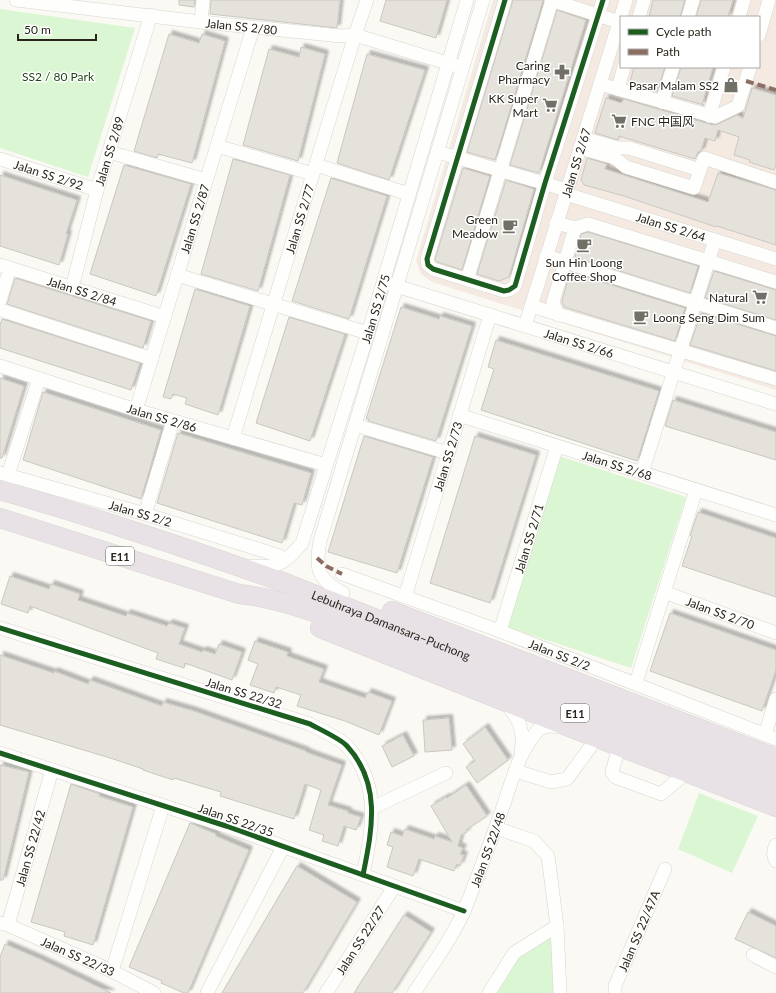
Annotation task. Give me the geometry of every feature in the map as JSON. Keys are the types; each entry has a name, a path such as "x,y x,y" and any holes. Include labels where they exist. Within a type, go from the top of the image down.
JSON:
{"highway":[{"name":"Lebuhraya Damansara–Puchong","path":"3,479 65,509 288,584 376,627 776,791"},
{"name":"Lebuhraya Damansara–Puchong","path":"0,518 239,594 266,598 376,627 776,777"},
{"path":"288,584 343,593 636,703 776,758"},
{"path":"239,594 278,612 776,808"}],"street":[{"name":"Jalan SS 2/80","path":"16,0 74,3 201,22 253,28 341,36 355,35 463,68"},
{"path":"201,22 203,0"},
{"name":"Jalan SS 2/77","path":"233,438 366,0"},
{"name":"Jalan SS 2/75","path":"234,565 266,568 278,565 290,558 302,543 368,333 467,0"},
{"name":"Jalan SS 2/75","path":"343,593 329,586 318,568 317,558 320,541 483,0"},
{"path":"504,0 427,259 428,265 433,269 504,291 515,286 603,0"},
{"path":"467,280 552,0 619,22"},
{"name":"Jalan SS 2/67","path":"621,16 626,0"},
{"path":"639,16 644,0"},
{"path":"688,16 693,0"},
{"path":"739,16 744,0"},
{"path":"760,32 769,0"},
{"name":"Jalan SS 2/89","path":"72,288 97,190 151,15"},
{"name":"Jalan SS 2/67","path":"525,326 620,19"},
{"name":"Jalan SS 2/87","path":"136,410 253,28"},
{"path":"618,89 624,68"},
{"path":"662,102 673,68"},
{"path":"712,116 724,68"},
{"path":"600,84 712,116 738,106 750,68"},
{"path":"582,143 616,153 629,148 700,170"},
{"path":"217,146 315,169 409,194"},
{"path":"109,152 206,180"},
{"name":"Jalan SS 2/64","path":"438,152 546,183 566,192 776,259"},
{"path":"616,153 626,167 694,188 704,158 776,182"},
{"name":"Jalan SS 2/92","path":"0,160 97,190"},
{"path":"556,223 575,228 588,224 776,282"},
{"path":"558,315 553,302 575,228"},
{"path":"642,473 715,240"},
{"path":"546,256 776,328"},
{"path":"0,300 5,266"},
{"name":"Jalan SS 2/84","path":"5,266 165,317"},
{"path":"178,275 368,333"},
{"name":"Jalan SS 2/66","path":"383,281 776,404"},
{"path":"531,306 776,379"},
{"path":"0,310 152,359"},
{"name":"Jalan SS 2/73","path":"405,597 490,314"},
{"name":"Jalan SS 2/86","path":"0,366 136,410 326,465"},
{"path":"3,479 39,378"},
{"name":"Jalan SS 2/68","path":"459,415 776,515"},
{"path":"145,514 174,421"},
{"path":"355,425 448,453"},
{"name":"Jalan SS 2/71","path":"500,631 557,446"},
{"name":"Jalan SS 2/2","path":"3,479 145,514 280,556"},
{"path":"636,683 696,490"},
{"name":"Jalan SS 2/2","path":"342,574 500,631 636,683 770,737"},
{"name":"Jalan SS 2/70","path":"664,592 776,633"},
{"name":"Jalan SS 22/32","path":"0,628 310,724 347,745 363,768 370,787 372,808 368,851 363,875"},
{"path":"770,737 776,699"},
{"path":"501,700 516,716 522,728 523,737 517,765 551,782 567,779 597,738"},
{"name":"Jalan SS 22/48","path":"414,993 451,935 464,911 496,828 517,765 539,729 544,726 569,727"},
{"path":"619,747 612,772 615,777 661,794 686,773"},
{"name":"Jalan SS 22/35","path":"0,753 226,826 464,911"},
{"name":"Jalan SS 22/42","path":"4,924 52,770"},
{"path":"372,808 446,772"},
{"path":"112,971 163,806"},
{"path":"496,828 534,841 548,856 558,926 560,993"},
{"path":"776,845 774,848 773,858 776,861"},
{"path":"207,993 283,847"},
{"name":"Jalan SS 22/47A","path":"615,993 615,986 665,869"},
{"name":"Jalan SS 22/27","path":"326,993 394,887"},
{"name":"Jalan SS 22/33","path":"4,924 112,971 154,993"},
{"path":"489,993 514,953 558,926"},
{"path":"752,955 776,967"}],"shaded area":[{"path":"493,0 776,0 776,390 432,282 421,274 416,261"}],"green space":[{"name":"SS2 / 80 Park","path":"0,9 135,28 88,177 0,148"},
{"path":"559,456 686,497 631,668 504,626"},
{"path":"699,793 758,816 732,873 678,849"},
{"path":"557,928 559,993 490,993 514,954"}],"building":[{"path":"179,0 195,0 194,7 179,5"},
{"path":"211,0 340,0 337,28 210,14"},
{"path":"386,0 447,0 436,38 380,21"},
{"path":"513,0 543,1 495,160 467,152"},
{"path":"653,0 685,0 680,16 649,16"},
{"path":"701,0 733,0 728,16 696,16"},
{"path":"557,10 586,20 539,173 510,165"},
{"path":"169,34 199,43 202,34 225,41 192,163 158,154 157,158 134,151"},
{"path":"301,47 325,54 298,161 243,145 269,49 299,57"},
{"path":"367,54 425,70 389,180 337,163"},
{"path":"634,68 665,68 657,92 636,86 637,84 630,82"},
{"path":"681,68 713,68 702,104 672,96"},
{"path":"752,88 776,95 776,165 774,170 749,162 750,160 734,155 739,137 718,130 715,141 705,138 701,151 698,152 695,159 619,136 618,140 595,133 606,98 621,103 624,99 713,125 737,115 743,118"},
{"path":"587,158 607,164 605,169 708,202 718,173 776,190 776,245 717,226 716,227 624,196 584,185 581,180"},
{"path":"233,159 290,175 258,291 201,274"},
{"path":"124,165 191,184 156,296 90,274"},
{"path":"463,168 490,176 462,270 437,262 435,259"},
{"path":"0,175 77,200 66,234 68,234 59,265 0,246"},
{"path":"331,178 387,196 349,319 292,301"},
{"path":"506,180 534,189 509,277 499,281 477,274"},
{"path":"588,232 698,266 690,293 575,257 581,234"},
{"path":"714,271 776,290 776,320 705,298"},
{"path":"570,272 685,308 675,341 564,307 562,301"},
{"path":"15,278 151,321 143,348 7,304"},
{"path":"195,289 250,306 218,415 185,404 187,398 173,394 171,399 163,397"},
{"path":"401,307 439,319 440,316 472,326 436,441 368,421 369,419 366,419"},
{"path":"701,313 776,336 776,371 690,345"},
{"path":"289,317 345,334 310,441 256,423"},
{"path":"2,319 140,363 131,390 0,348 0,325"},
{"path":"496,340 659,391 637,461 481,410 494,369 488,367"},
{"path":"0,378 24,386 2,458 0,458"},
{"path":"43,392 161,430 141,499 23,460"},
{"path":"673,400 776,432 776,460 665,426"},
{"path":"178,433 311,473 302,505 294,503 282,543 157,503"},
{"path":"364,436 433,457 397,573 328,552"},
{"path":"475,436 536,455 490,603 430,583"},
{"path":"698,512 776,538 776,597 682,566"},
{"path":"10,576 49,589 51,584 80,594 78,600 126,616 127,613 167,626 169,623 185,628 179,644 202,652 203,650 215,654 219,644 242,652 232,680 185,663 184,668 156,659 158,653 30,606 28,613 1,604"},
{"path":"670,613 776,650 776,670 762,711 650,671"},
{"path":"255,641 288,652 287,656 324,669 319,682 365,698 368,692 392,701 379,735 345,721 297,706 301,695 276,687 274,693 250,685 258,664 248,660"},
{"path":"0,655 54,673 54,671 88,684 90,680 162,706 163,702 194,711 342,765 328,805 361,817 356,830 344,826 338,846 322,841 324,835 309,830 321,790 305,784 294,819 220,796 221,792 174,778 173,780 107,757 0,725"},
{"path":"449,718 452,750 425,752 423,720"},
{"path":"485,727 508,760 477,783 466,767 475,761 463,744"},
{"path":"403,735 414,756 392,767 382,746"},
{"path":"0,765 29,772 3,880 0,880"},
{"path":"71,784 100,794 99,796 133,807 93,945 64,936 65,932 31,922"},
{"path":"466,785 487,816 461,835 458,846 463,848 460,854 464,855 460,866 457,864 454,871 419,859 413,876 387,867 393,847 387,845 391,832 402,836 405,829 434,839 435,836 452,842 431,806 446,797 447,798"},
{"path":"190,823 249,850 188,993 184,993 161,983 162,981 129,967"},
{"path":"297,866 357,902 303,993 222,993"},
{"path":"748,912 776,926 776,958 735,939"},
{"path":"404,915 431,932 392,993 354,993"},
{"path":"5,944 111,993 0,993 0,957"}],"marked path":[{"path":"746,81 776,90"},
{"path":"317,558 326,566 342,574"}],"cycle path":[{"path":"505,0 427,259 428,265 433,269 504,291 515,286 545,183 603,0"},
{"path":"0,628 310,724 340,740 347,746 358,761 366,776 370,792 372,808 371,824 363,875"},
{"path":"0,753 226,826 464,911"}],"place":[{"name":"Caring Pharmacy","path":"562,72"},
{"name":"Pasar Malam SS2","path":"731,85"},
{"name":"KK Super Mart","path":"550,105"},
{"name":"FNC 中国风","path":"619,121"},
{"name":"Green Meadow","path":"510,226"},
{"name":"Sun Hin Loong Coffee Shop","path":"584,245"},
{"name":"Natural","path":"760,297"},
{"name":"Loong Seng Dim Sum","path":"641,317"}]}
